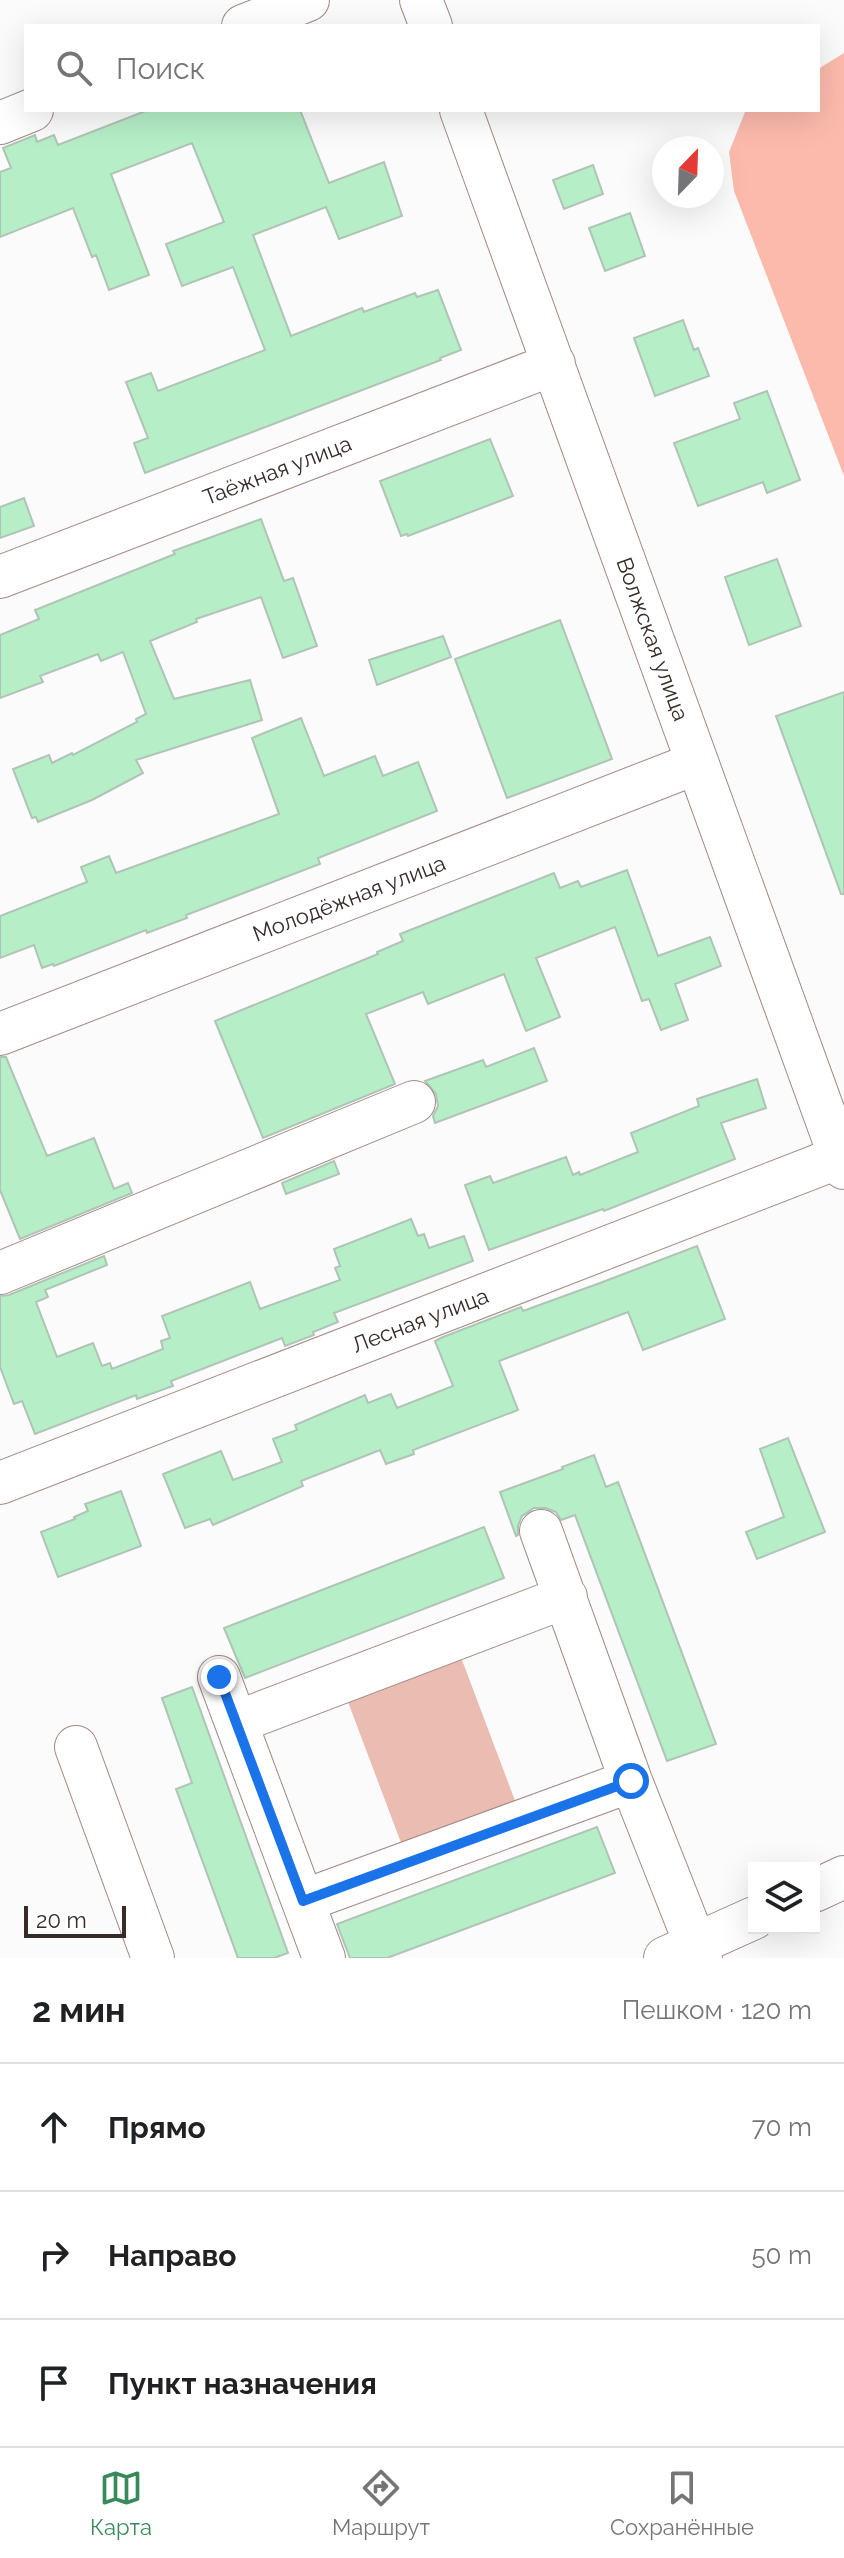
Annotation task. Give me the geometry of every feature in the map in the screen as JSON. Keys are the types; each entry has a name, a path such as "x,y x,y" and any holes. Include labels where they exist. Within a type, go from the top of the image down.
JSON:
{"street":[{"path":"248,24 308,0"},
{"path":"421,0 430,24"},
{"path":"0,123 27,112"},
{"name":"Волжская улица","path":"462,112 842,1163"},
{"name":"Таёжная улица","path":"0,577 554,364"},
{"name":"Молодёжная улица","path":"0,1034 697,763"},
{"path":"0,1273 414,1102"},
{"name":"Лесная улица","path":"0,1483 842,1163"},
{"path":"541,1531 631,1781 688,1955 748,1921"},
{"path":"237,1722 566,1597"},
{"path":"219,1677 324,1958"},
{"path":"76,1747 153,1958"},
{"path":"303,1901 631,1781"},
{"path":"820,1888 844,1877"}],"shaded area":[{"path":"844,53 844,476 734,191 729,152 745,112 820,112 820,68"},
{"path":"459,1652 517,1806 403,1848 345,1694"}],"building":[{"path":"143,112 301,112 329,183 384,162 402,216 339,239 326,207 253,235 291,336 362,308 364,312 415,293 417,297 438,290 461,350 145,473 134,443 148,438 126,382 151,373 158,391 265,350 233,267 182,286 166,244 224,222 192,143 111,174 149,275 109,290 73,208 0,237 0,172 11,168 3,148 35,135 37,142 54,135 58,145"},
{"path":"593,165 603,194 564,209 553,180"},
{"path":"630,213 645,256 605,271 589,228"},
{"path":"683,320 694,350 698,348 709,376 655,396 634,338"},
{"path":"767,391 800,480 767,493 763,482 698,506 674,443 740,419 734,403"},
{"path":"490,439 513,496 401,536 380,481"},
{"path":"24,498 34,526 0,538 0,507"},
{"path":"261,519 284,581 293,578 317,646 283,658 261,597 196,619 197,622 150,641 174,699 250,680 262,720 136,760 143,773 92,800 38,822 36,817 32,818 13,769 49,755 52,763 73,755 137,722 136,719 146,714 123,652 101,661 98,654 40,676 43,682 0,698 0,635 39,619 35,610 175,554 173,551"},
{"path":"777,559 801,626 749,645 725,577"},
{"path":"560,620 612,759 507,798 455,659"},
{"path":"443,636 451,657 377,685 369,660"},
{"path":"844,692 844,894 841,894 776,716"},
{"path":"301,718 324,776 375,756 383,776 418,762 437,811 318,858 320,864 186,915 187,918 147,933 146,930 54,966 42,968 34,945 0,958 0,916 87,882 81,867 109,856 116,873 279,814 252,738"},
{"path":"627,870 658,956 710,937 721,966 675,984 688,1020 661,1030 649,999 642,1001 615,927 536,958 560,1017 526,1031 504,974 428,1004 423,992 366,1014 395,1084 263,1138 215,1021 378,954 403,941 400,934 554,873 560,888 578,881 581,887"},
{"path":"534,1048 547,1081 435,1123 433,1116 438,1106 436,1094 425,1081 483,1060 486,1067"},
{"path":"0,1057 6,1057 47,1156 94,1138 114,1189 128,1183 132,1193 20,1239 0,1190"},
{"path":"757,1079 766,1108 721,1123 735,1159 604,1211 489,1250 465,1185 490,1176 493,1183 566,1157 573,1175 579,1172 580,1175 638,1152 631,1133 699,1106 697,1099"},
{"path":"334,1161 339,1174 286,1194 282,1183"},
{"path":"411,1219 418,1236 424,1234 429,1248 464,1236 473,1261 334,1313 338,1322 313,1332 314,1335 285,1346 282,1338 171,1381 173,1386 137,1399 136,1395 35,1434 22,1401 14,1404 0,1367 0,1296 104,1256 107,1265 45,1290 48,1297 36,1302 57,1357 93,1343 102,1366 110,1363 112,1369 163,1349 161,1341 170,1338 162,1316 250,1282 260,1309 340,1280 335,1268 340,1266 334,1249"},
{"path":"697,1246 725,1319 643,1350 628,1312 499,1361 518,1410 413,1450 414,1454 386,1464 380,1450 301,1481 303,1486 213,1525 210,1519 185,1528 163,1474 221,1451 233,1480 282,1462 273,1439 297,1430 295,1425 365,1395 368,1403 391,1394 397,1408 453,1386 435,1341 521,1307 523,1311"},
{"path":"788,1438 825,1532 757,1559 746,1532 784,1517 760,1449"},
{"path":"594,1455 606,1487 618,1482 716,1744 667,1761 575,1515 561,1520 556,1512 534,1508 522,1516 516,1536 500,1492"},
{"path":"121,1491 141,1546 58,1577 41,1532 88,1511 85,1504"},
{"path":"484,1527 504,1578 245,1678 224,1628"},
{"path":"192,1687 288,1953 274,1958 238,1958 176,1789 192,1783 162,1698"},
{"path":"597,1827 615,1873 387,1958 350,1958 337,1924"}],"route":[{"path":"219,1677 303,1901 631,1781"}]}
